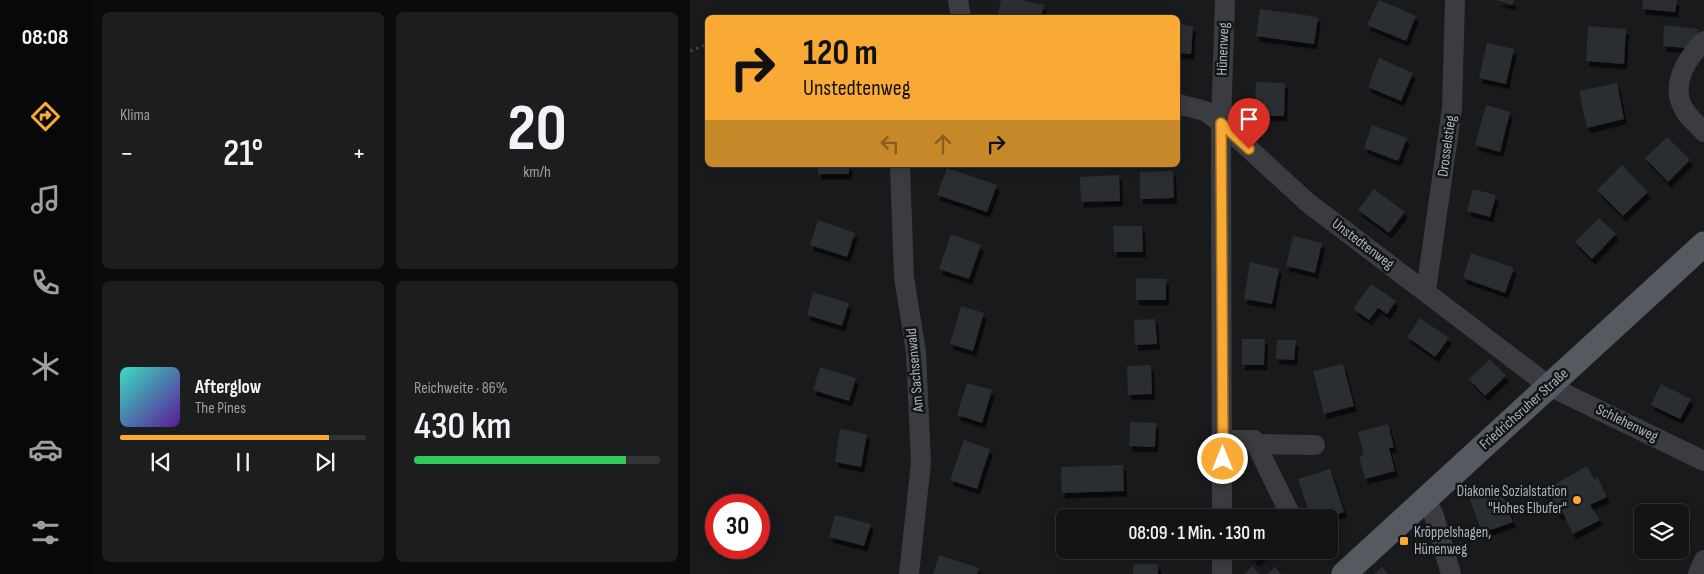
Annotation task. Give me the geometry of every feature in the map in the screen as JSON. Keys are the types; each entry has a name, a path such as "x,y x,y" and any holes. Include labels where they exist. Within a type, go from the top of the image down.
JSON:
{"main road":[{"name":"Friedrichsruher Straße","path":"1344,574 1704,244"}],"street":[{"path":"958,0 960,15"},
{"name":"Hünenweg","path":"1222,509 1221,123 1225,0"},
{"name":"Drosselstieg","path":"1426,291 1452,108 1456,0"},
{"path":"1704,41 1691,54 1681,72 1679,92 1685,110 1704,132"},
{"name":"Unstedtenweg","path":"1180,105 1204,111 1221,123 1307,202 1549,386"},
{"name":"Am Sachsenwald","path":"900,167 904,277 916,352 921,462 909,574"},
{"name":"Schlehenweg","path":"1549,386 1704,461"},
{"path":"1223,440 1254,440 1288,509"},
{"path":"1256,444 1315,445"},
{"path":"1426,499 1434,516 1451,574"},
{"path":"1222,559 1222,574"},
{"path":"1698,574 1704,560"}],"path":[{"path":"690,51 705,45"}],"building":[{"path":"1001,0 1022,0 1044,5 1042,15 998,15"},
{"path":"1379,0 1416,16 1406,41 1367,25"},
{"path":"1496,0 1514,0 1512,5"},
{"path":"1643,0 1677,0 1675,12 1642,9"},
{"path":"1260,9 1318,17 1314,44 1256,36"},
{"path":"1180,24 1193,26 1191,54 1180,53"},
{"path":"1664,25 1698,29 1696,49 1663,46"},
{"path":"1588,26 1626,29 1624,64 1586,61"},
{"path":"1487,43 1514,49 1506,84 1479,78"},
{"path":"1379,58 1413,73 1401,101 1368,87"},
{"path":"1256,82 1285,83 1284,116 1255,115"},
{"path":"1617,83 1624,119 1587,128 1579,91"},
{"path":"1486,105 1510,112 1500,152 1475,145"},
{"path":"1372,125 1407,138 1398,161 1364,148"},
{"path":"1667,137 1690,160 1668,182 1645,158"},
{"path":"1622,165 1648,192 1623,216 1597,190"},
{"path":"818,167 849,167 849,174 818,174"},
{"path":"947,168 997,185 987,212 937,195"},
{"path":"1173,171 1174,198 1140,199 1140,172"},
{"path":"1119,175 1120,201 1081,202 1080,177"},
{"path":"1374,189 1405,212 1389,233 1358,210"},
{"path":"1473,189 1496,195 1490,217 1467,211"},
{"path":"1599,218 1616,234 1592,259 1575,242"},
{"path":"818,220 855,233 847,257 810,245"},
{"path":"1113,226 1142,226 1143,252 1114,252"},
{"path":"951,234 981,245 969,279 939,269"},
{"path":"1293,236 1322,243 1315,273 1286,266"},
{"path":"1471,253 1514,268 1505,293 1463,278"},
{"path":"1250,262 1279,269 1272,304 1244,299"},
{"path":"1136,278 1166,279 1166,300 1136,300"},
{"path":"1371,284 1396,301 1387,314 1378,308 1369,320 1353,309"},
{"path":"813,292 849,303 842,326 807,315"},
{"path":"961,306 984,313 973,351 950,344"},
{"path":"1420,318 1449,338 1435,357 1407,337"},
{"path":"1155,319 1157,344 1135,345 1134,320"},
{"path":"1242,339 1265,339 1264,365 1242,365"},
{"path":"1277,340 1296,340 1294,360 1276,359"},
{"path":"1490,359 1506,376 1485,396 1469,379"},
{"path":"1343,364 1354,406 1324,414 1313,371"},
{"path":"1151,365 1152,394 1128,395 1127,366"},
{"path":"820,367 856,378 849,401 813,390"},
{"path":"967,383 992,390 982,423 957,415"},
{"path":"1661,384 1691,399 1680,419 1651,405"},
{"path":"1130,422 1156,423 1155,447 1129,446"},
{"path":"1388,424 1394,447 1389,448 1395,471 1365,479 1359,456 1364,455 1358,432"},
{"path":"840,429 867,434 861,467 835,462"},
{"path":"964,440 990,449 977,489 950,480"},
{"path":"1123,465 1124,491 1062,493 1061,467"},
{"name":"Diakonie Sozialstation \"Hohes Elbufer\"","path":"1587,466 1594,479 1597,477 1607,497 1590,505 1600,520 1573,534 1563,513 1558,514 1550,501 1554,498 1548,488"},
{"path":"1330,469 1344,512 1338,514 1338,509 1308,509 1298,479"},
{"path":"1500,486 1513,522 1482,533 1469,497"},
{"path":"835,515 871,524 864,546 829,537"},
{"path":"939,555 979,568 977,574 933,574"},
{"path":"1133,564 1158,564 1158,574 1133,574"},
{"path":"1252,566 1260,574 1244,574"},
{"path":"1275,567 1281,574 1267,574"},
{"path":"1382,567 1388,574 1374,574"}],"place":[{"name":"Diakonie Sozialstation \"Hohes Elbufer\"","path":"1577,500"},
{"name":"Kröppelshagen, Hünenweg","path":"1404,541"}],"route":[{"path":"1223,459 1221,123 1249,149"}]}
